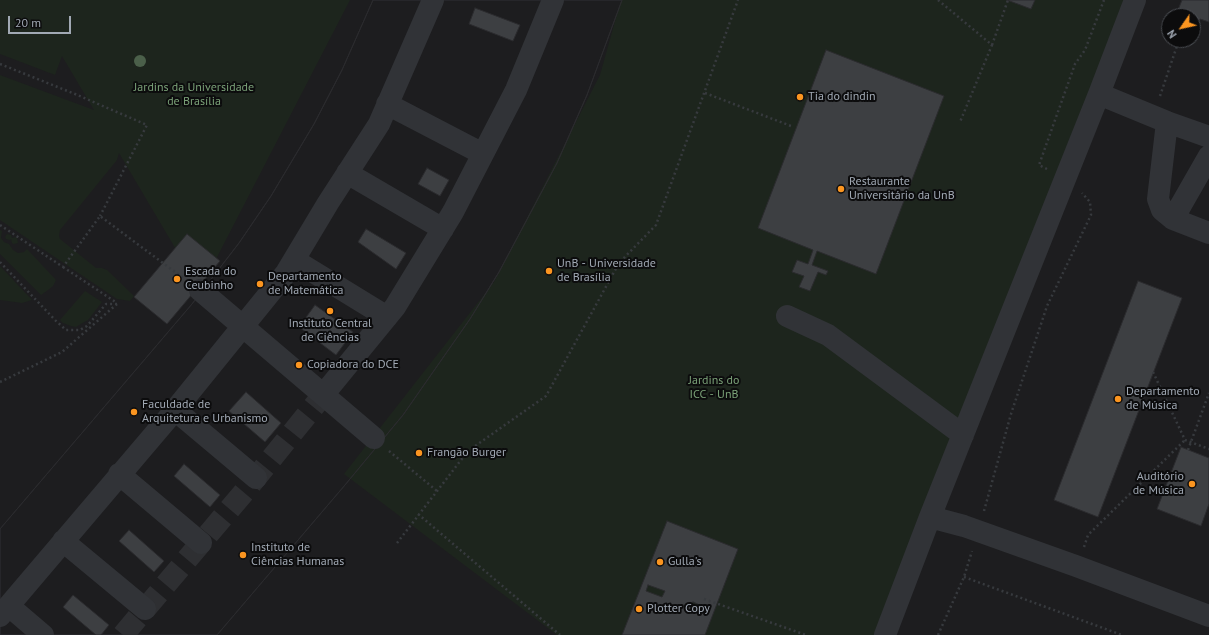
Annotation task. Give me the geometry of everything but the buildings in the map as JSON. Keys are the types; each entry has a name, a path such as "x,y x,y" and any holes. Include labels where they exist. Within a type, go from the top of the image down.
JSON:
{"street":[{"path":"43,635 4,611 175,410 286,273 347,173 379,124 434,0"},
{"path":"885,635 930,517 1069,167 1100,94 1135,0"},
{"path":"323,395 395,307 443,229 516,90 547,2"},
{"path":"1100,94 1167,122 1209,137"},
{"path":"387,104 483,154"},
{"path":"1167,122 1158,200 1162,210 1173,218 1209,233"},
{"path":"1173,218 1209,156"},
{"path":"347,173 443,229"},
{"path":"294,260 387,317"},
{"path":"200,290 374,438"},
{"path":"787,316 828,335 963,435"},
{"path":"175,410 256,478"},
{"path":"119,474 201,543"},
{"path":"930,517 964,526 1209,616"},
{"path":"63,541 145,609"}],"path":[{"path":"397,543 468,451 546,396 619,263 656,225 738,0"},
{"path":"938,0 992,45"},
{"path":"960,122 992,45 1008,0"},
{"path":"1166,100 1159,97 1176,48"},
{"path":"0,64 147,125 100,216 63,267"},
{"path":"705,93 791,126"},
{"path":"100,216 200,290"},
{"path":"0,225 118,304"},
{"path":"0,262 66,330 80,330 87,326 106,304 118,304"},
{"path":"0,382 62,352 118,304"},
{"path":"1153,372 1185,440 1209,449"},
{"path":"1188,450 1209,393"},
{"path":"374,438 437,490"},
{"path":"1076,566 1088,535 1185,440"},
{"path":"418,514 560,635"},
{"path":"964,577 1122,635"},
{"path":"704,599 806,635"}],"shaded area":[{"path":"0,0 1209,0 1209,635 0,635"}],"green space":[{"name":"Jardins da Universidade de Brasília","path":"0,0 350,0 200,290 119,153 117,160 60,230 59,236 60,239 96,268 107,270 134,296 130,301 117,299 0,220 0,75 94,110 62,56 55,75 0,54"},
{"name":"Jardins do ICC - UnB","path":"621,0 1133,0 876,635 557,635 344,474 494,282 600,75"},
{"path":"0,230 2,231 1,238 4,242 9,244 13,250 18,253 24,252 27,249 56,280 53,286 41,295 0,254"},
{"path":"7,234 11,235 12,238 17,238 18,243 14,244 12,243 11,239 6,239 5,237"},
{"path":"0,266 32,300 22,303 0,300"},
{"path":"85,291 102,302 88,320 76,327 63,323 60,320"}],"tunnel":[{"path":"123,635 250,485 323,395"}],"place":[{"name":"Tia do dindin","path":"800,97"},
{"name":"Restaurante Universitário da UnB","path":"841,189"},
{"name":"UnB - Universidade de Brasília","path":"549,271"},
{"name":"Escada do Ceubinho","path":"177,279"},
{"name":"Departamento de Matemática","path":"260,284"},
{"name":"Instituto Central de Ciências","path":"330,311"},
{"name":"Copiadora do DCE","path":"299,365"},
{"name":"Departamento de Música","path":"1118,399"},
{"name":"Faculdade de Arquitetura e Urbanismo","path":"134,412"},
{"name":"Frangão Burger","path":"419,453"},
{"name":"Auditório de Música","path":"1192,484"},
{"name":"Instituto de Ciências Humanas","path":"243,555"},
{"name":"Gulla's","path":"660,562"},
{"name":"Plotter Copy","path":"639,609"}]}
